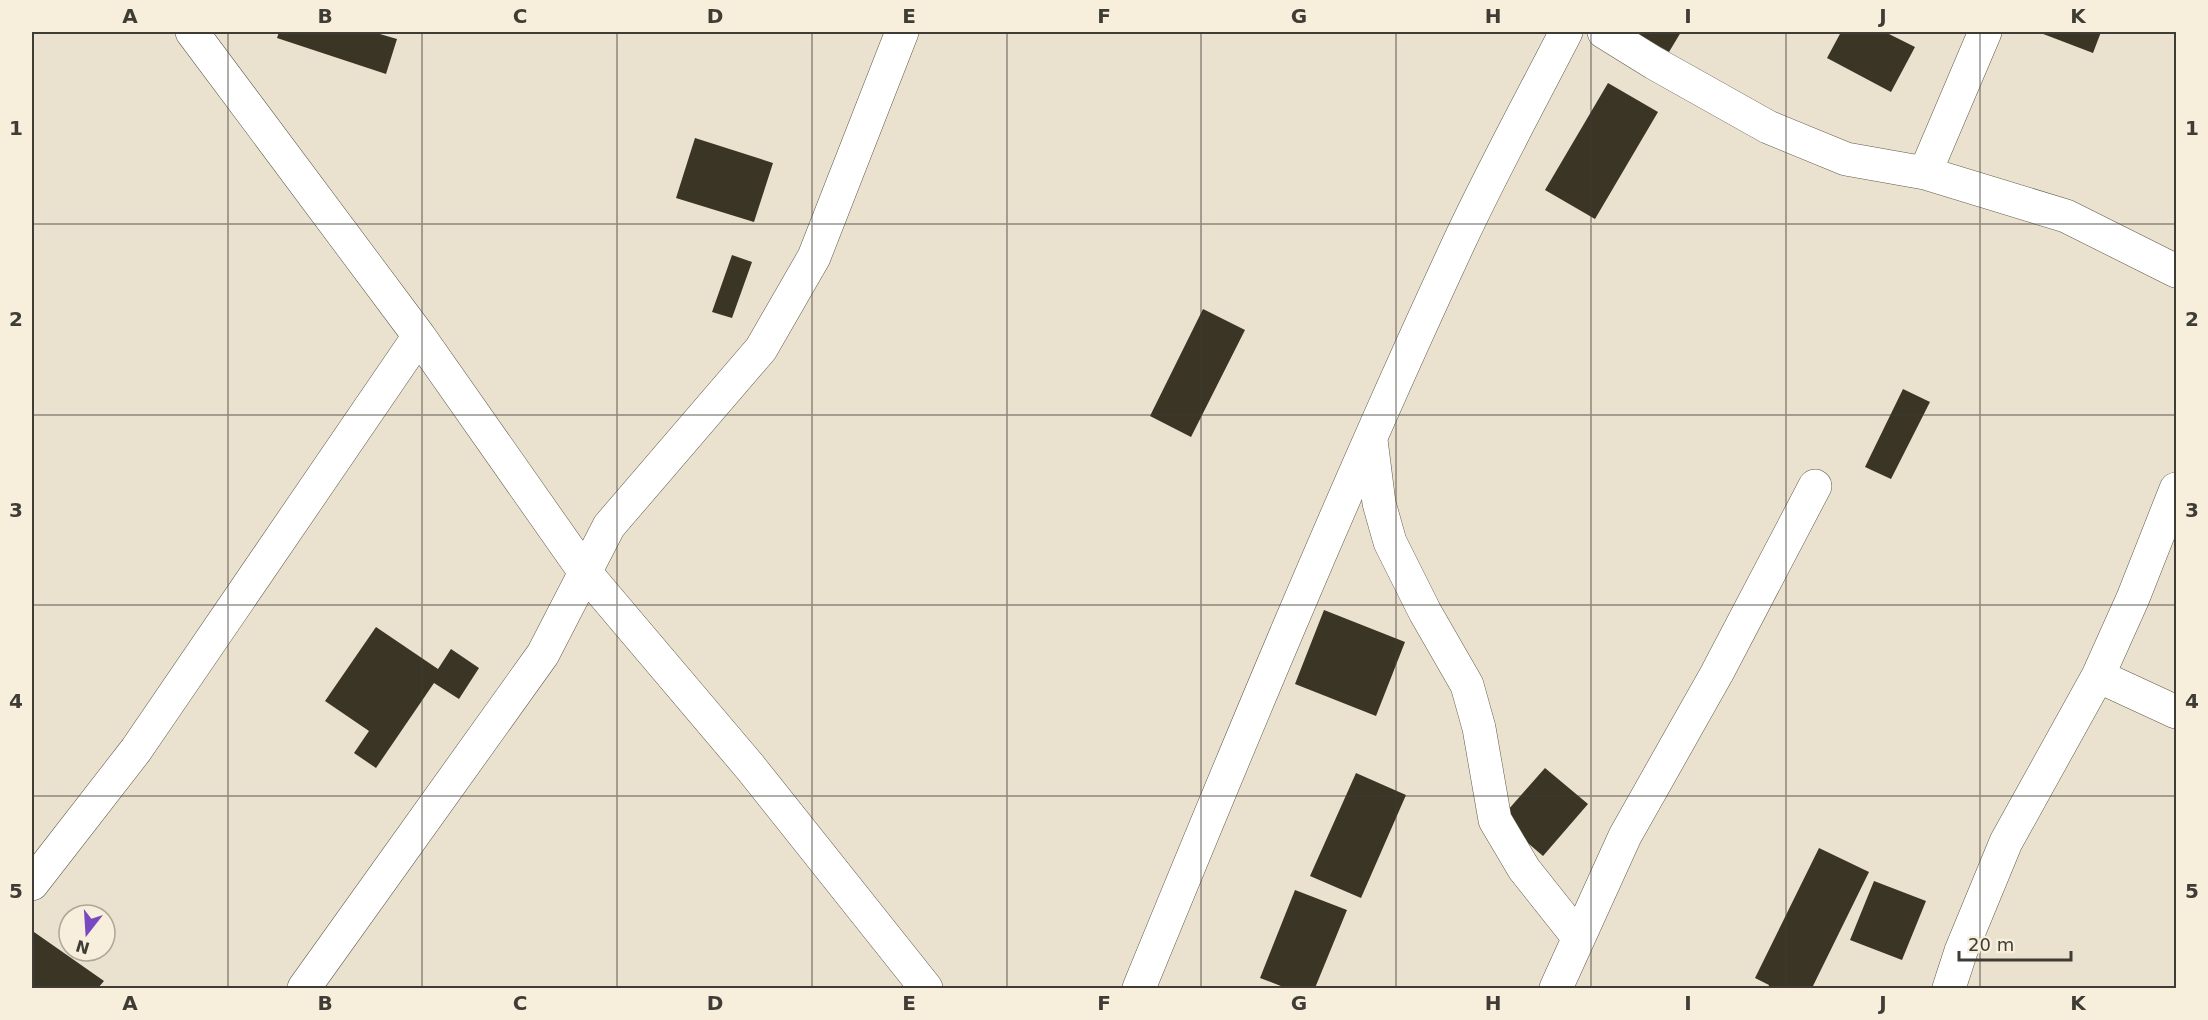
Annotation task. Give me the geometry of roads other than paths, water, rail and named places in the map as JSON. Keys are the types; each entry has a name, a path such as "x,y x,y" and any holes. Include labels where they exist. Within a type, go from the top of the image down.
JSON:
{"street":[{"path":"192,32 419,336 584,571 750,767 926,988"},
{"path":"304,988 543,654 609,526 760,349 814,257 902,32"},
{"path":"1139,988 1278,650 1371,440 1462,237 1566,32"},
{"path":"1604,32 1768,127 1846,159 1925,173 2066,216 2176,271"},
{"path":"1925,173 1986,32"},
{"path":"32,884 136,750 419,336"},
{"path":"1371,440 1379,503 1390,542 1425,612 1467,685 1479,728 1495,820 1524,869 1578,937"},
{"path":"1556,988 1625,836 1717,673 1815,486"},
{"path":"1949,988 1961,951 2006,842 2098,676 2133,598 2176,489"},
{"path":"2098,676 2176,712"}]}
